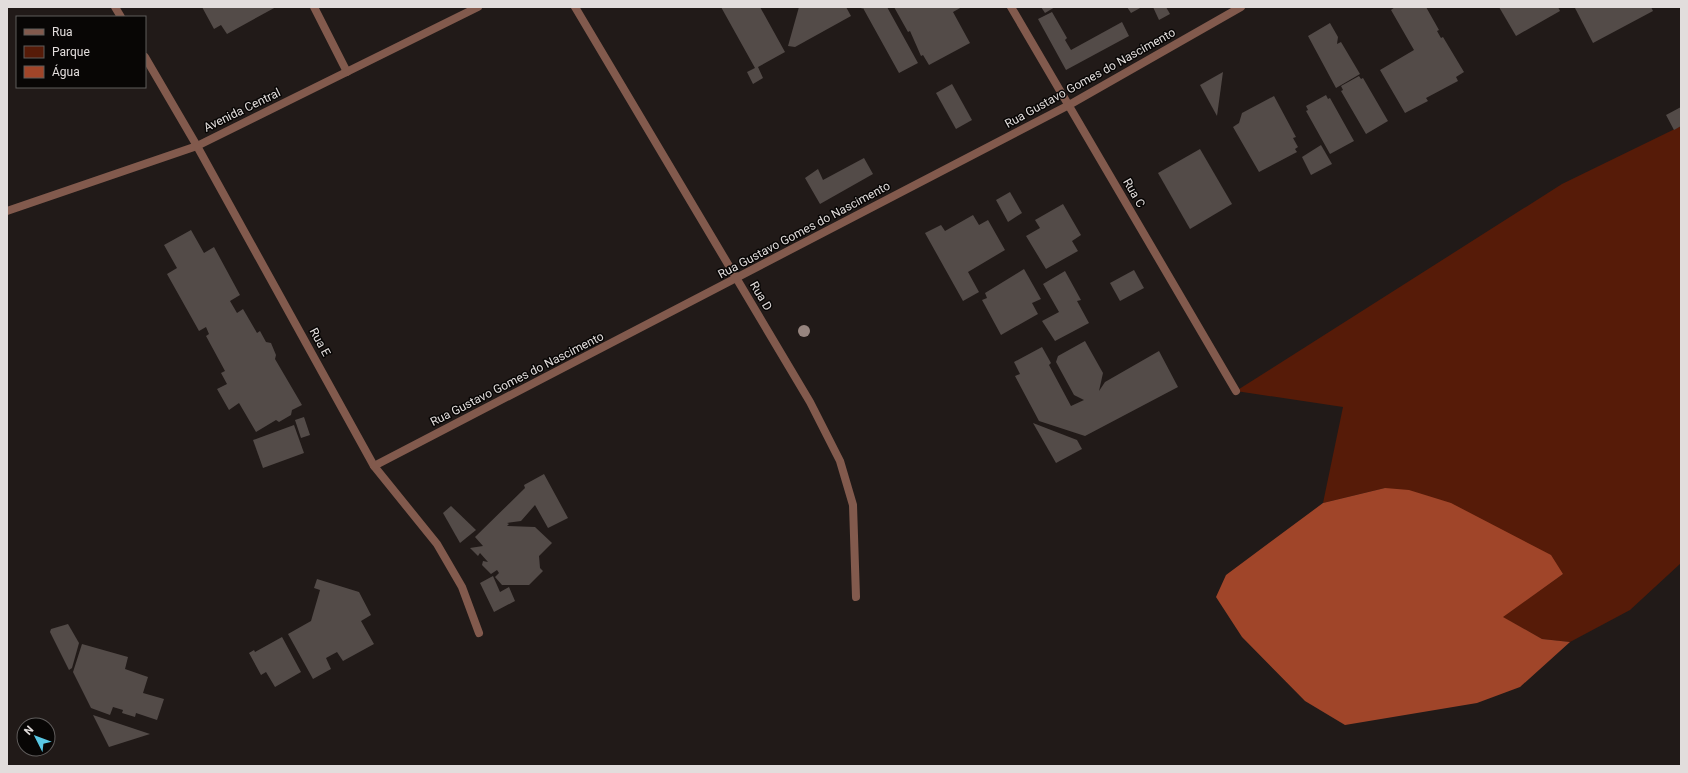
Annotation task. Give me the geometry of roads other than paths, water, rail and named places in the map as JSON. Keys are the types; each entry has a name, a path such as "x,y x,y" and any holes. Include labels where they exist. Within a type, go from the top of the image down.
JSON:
{"street":[{"path":"115,7 120,16"},
{"path":"314,7 347,72"},
{"name":"Avenida Central","path":"7,211 197,146 478,7"},
{"name":"Rua D","path":"575,7 810,402 840,461 853,505 856,596"},
{"name":"Rua C","path":"1012,7 1236,391"},
{"name":"Rua Gustavo Gomes do Nascimento","path":"374,466 1068,105 1241,7"},
{"name":"Rua E","path":"146,60 197,146 374,466 437,544 462,587 479,633"}],"water":[{"path":"1385,488 1409,490 1451,503 1551,555 1563,574 1503,617 1542,639 1570,642 1520,687 1477,703 1345,725 1305,701 1242,637 1216,597 1226,575 1323,503"}]}
